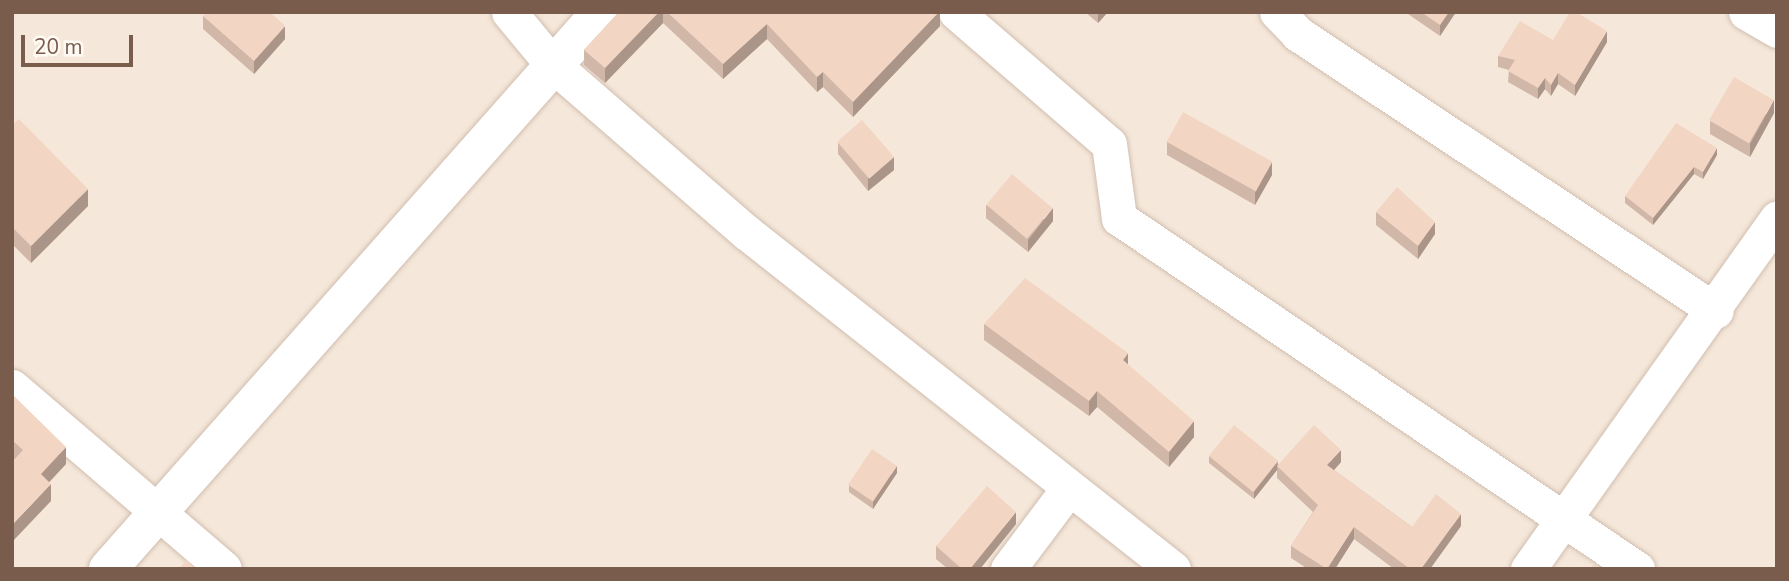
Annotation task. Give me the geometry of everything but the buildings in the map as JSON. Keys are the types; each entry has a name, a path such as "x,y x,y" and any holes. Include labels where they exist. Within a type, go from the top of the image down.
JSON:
{"street":[{"path":"509,12 552,64 756,240 1068,489 1173,569"},
{"path":"108,569 552,64 601,12"},
{"path":"956,12 1109,144 1119,218 1563,522 1637,569"},
{"path":"1277,12 1298,34 1716,311"},
{"path":"1746,12 1777,30"},
{"path":"1528,569 1716,311 1777,218"},
{"path":"12,387 156,514 224,569"},
{"path":"1007,569 1068,489"}],"shaded area":[{"path":"12,12 1777,12 1777,569 12,569"}]}
